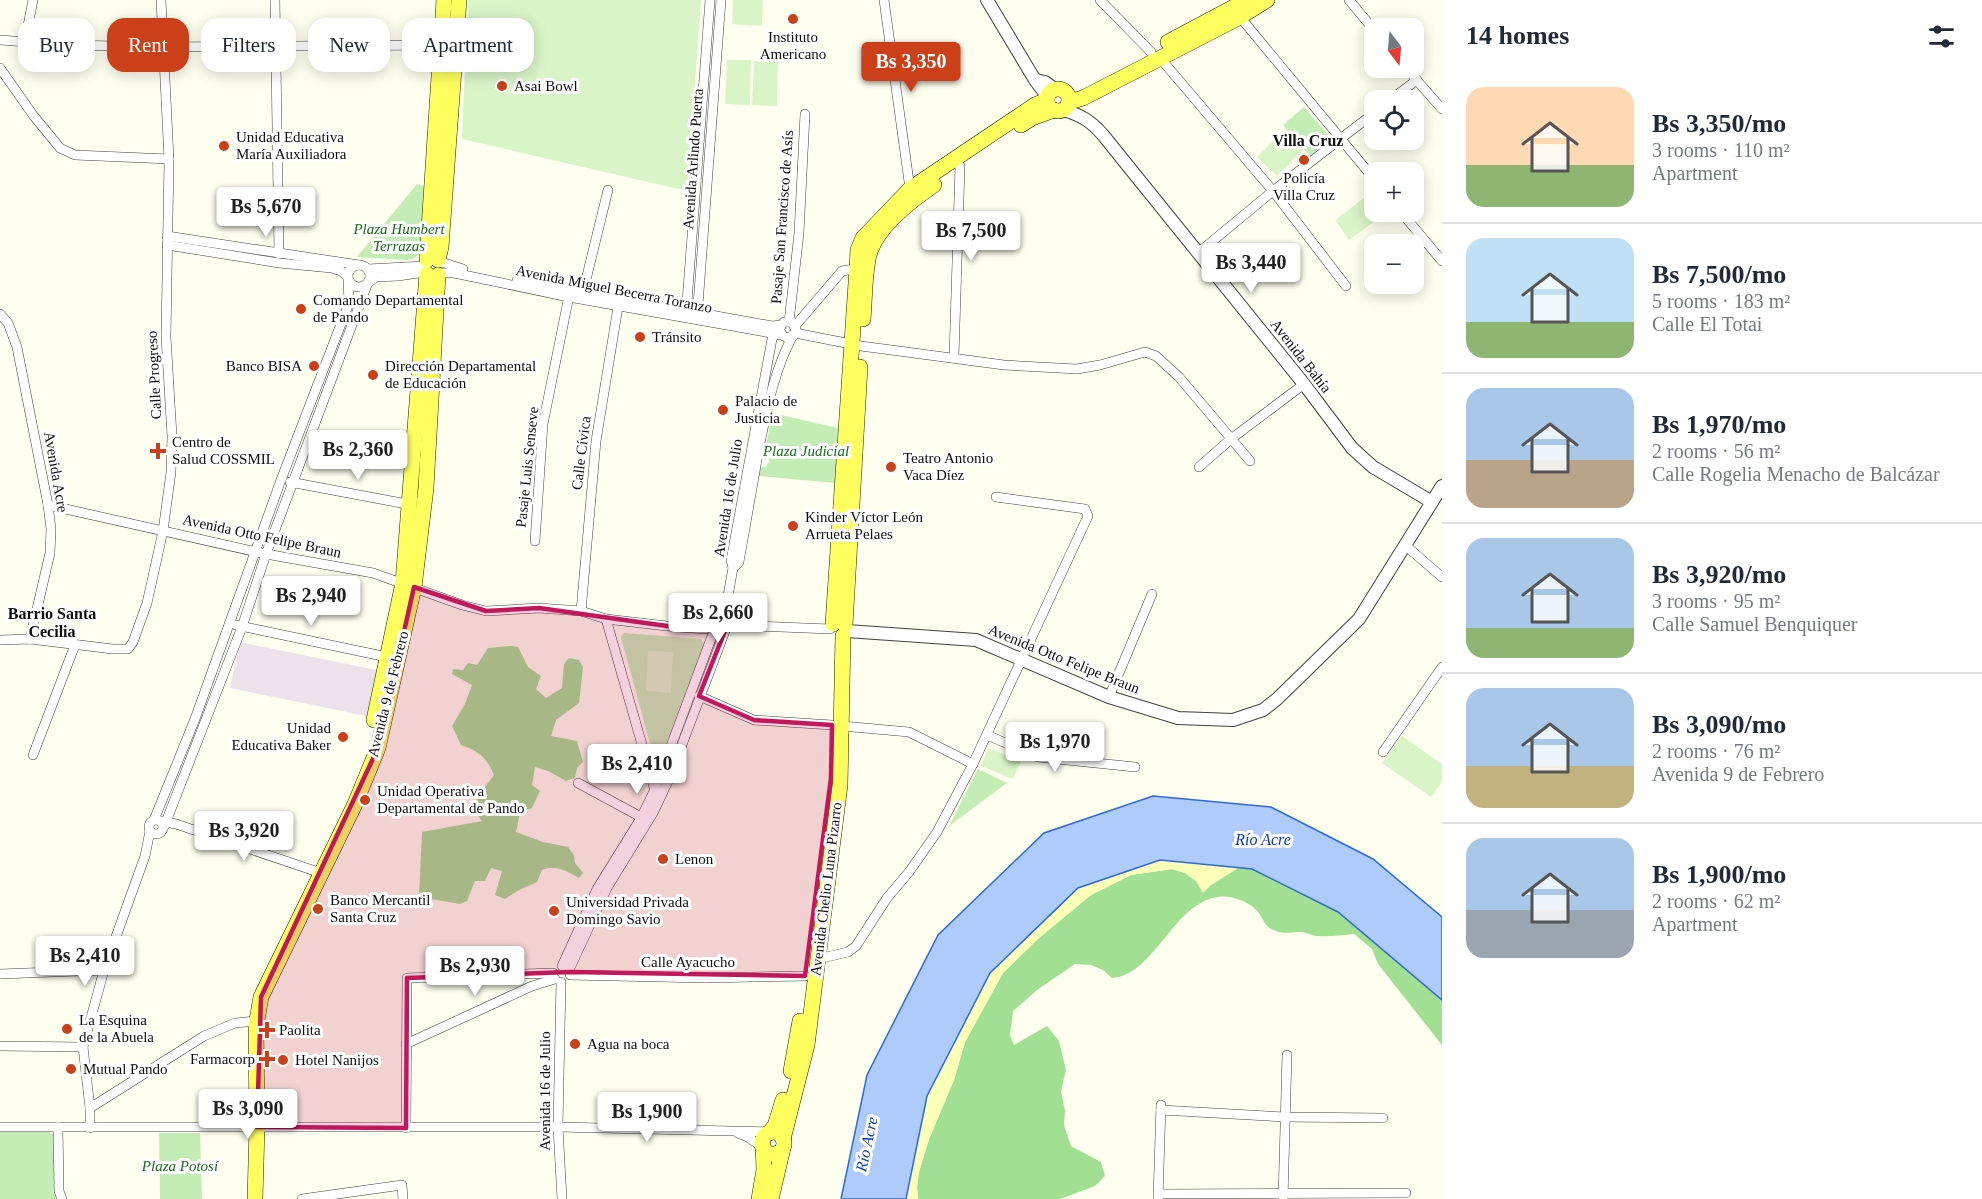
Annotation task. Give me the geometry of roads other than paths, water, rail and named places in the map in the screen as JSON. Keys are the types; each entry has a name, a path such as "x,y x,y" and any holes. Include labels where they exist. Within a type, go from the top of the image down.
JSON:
{"main road":[{"name":"Avenida 9 de Febrero","path":"444,0 446,18"},
{"name":"Avenida 9 de Febrero","path":"455,18 459,0"},
{"path":"1155,55 1247,0"},
{"path":"1058,100 1240,17 1267,0"},
{"name":"Avenida 9 de Febrero","path":"318,872 369,745 387,657 409,585 410,504 433,268 447,72"},
{"name":"Avenida Chelio Luna Pizarro","path":"771,1199 771,1141 807,1045 840,785 837,726 839,630 862,268 858,250 863,238 910,189 1035,105 1058,100"},
{"name":"Avenida Chelio Luna Pizarro","path":"862,268 876,238 919,195 1058,100"},
{"name":"Avenida 9 de Febrero","path":"255,1199 253,992 355,804 378,748 424,513 433,268"},
{"name":"Avenida Chelio Luna Pizarro","path":"759,1199 764,1170 792,1067 798,1034 837,726"},
{"name":"Avenida 9 de Febrero","path":"246,1199 253,1126"}],"street":[{"path":"29,18 33,0"},
{"name":"Calle Progreso","path":"161,0 162,18"},
{"path":"275,0 275,18"},
{"name":"Avenida Arlindo Puerta","path":"691,316 710,0"},
{"name":"Avenida Arlindo Puerta","path":"691,316 721,0"},
{"path":"884,0 910,189"},
{"name":"Avenida Bahía","path":"987,0 1035,80 1045,82 1058,100 1093,123 1304,384 1352,448 1372,467 1432,502"},
{"path":"1100,0 1155,55 1273,190 1346,286"},
{"path":"1350,0 1364,18"},
{"path":"1240,17 1364,167"},
{"path":"0,40 18,41"},
{"path":"296,46 402,45"},
{"path":"0,68 60,148 75,155 169,159"},
{"name":"Calle Progreso","path":"0,640 30,639 128,649 133,642 147,603 163,531 171,472 172,436 166,338 169,159 165,72"},
{"path":"276,72 279,254"},
{"path":"1404,90 1417,80 1442,109"},
{"name":"Pasaje San Francisco de Asís","path":"786,330 799,233 805,114"},
{"path":"1198,253 1273,190 1364,121"},
{"path":"954,357 960,166"},
{"path":"583,292 608,190"},
{"path":"1409,222 1442,261"},
{"path":"167,240 279,263 332,268 341,271 356,287 368,284"},
{"name":"Avenida Miguel Becerra Toranzo","path":"167,240 363,267 433,268 691,316 758,332 786,330"},
{"path":"145,856 163,826 170,812 242,627 266,554 368,284 370,276 363,267 349,270 347,278 349,303 254,552 195,719 163,826"},
{"name":"Avenida Miguel Becerra Toranzo","path":"368,284 376,277 398,276 433,268"},
{"name":"Avenida 16 de Julio","path":"567,970 597,889 658,793 699,696 723,625 733,568 730,560 770,346 843,271 862,268"},
{"name":"Avenida Miguel Becerra Toranzo","path":"569,293 583,292 619,302"},
{"name":"Pasaje Luis Senseve","path":"535,541 543,424 569,293"},
{"name":"Calle Cívica","path":"581,612 596,441 619,302"},
{"name":"Avenida Acre","path":"0,314 8,323 16,347 51,529 50,553 30,639"},
{"name":"Avenida Miguel Becerra Toranzo","path":"691,316 772,326 856,346 1004,365 1077,369 1145,352 1156,356 1179,377 1250,461"},
{"name":"Avenida 16 de Julio","path":"733,568 739,562 771,388 786,330"},
{"path":"758,332 765,334 770,346"},
{"path":"1199,467 1304,384"},
{"path":"280,480 410,504 424,513"},
{"name":"Avenida Otto Felipe Braun","path":"48,505 254,552 373,573 462,605 486,611 539,608 581,612 606,620 705,628 723,625 839,630 976,640 1109,696 1178,718 1233,720 1263,710 1277,699 1359,619 1442,486"},
{"path":"818,959 848,952 856,946 887,897 909,872 937,832 987,735 1088,516 1085,509 996,497"},
{"path":"1405,545 1442,577"},
{"path":"1109,696 1152,594"},
{"path":"606,620 658,793"},
{"path":"230,624 387,657"},
{"name":"Avenida 16 de Julio","path":"567,970 607,888 653,813 712,636 723,625"},
{"path":"33,755 75,645"},
{"path":"1383,752 1442,667"},
{"path":"699,696 754,720 909,732 973,764"},
{"path":"987,735 1038,757 1135,767"},
{"path":"578,783 641,818"},
{"path":"90,1128 90,1108 82,1047 104,970 145,856 150,824 318,872"},
{"path":"406,1128 407,978 556,978 566,981 567,970 557,967 556,978"},
{"path":"0,974 104,970"},
{"name":"Calle Ayacucho","path":"567,970 705,978 805,976"},
{"path":"406,1044 532,986 556,978"},
{"name":"Avenida 16 de Julio","path":"556,978 558,1127 562,1199"},
{"path":"90,1108 204,1036 235,1023 252,1021"},
{"path":"0,1046 82,1047"},
{"path":"1283,1196 1287,1055"},
{"path":"1383,1118 1285,1118 1161,1107 1158,1196 1406,1193"},
{"path":"58,1126 59,1191 62,1199"},
{"path":"0,1127 558,1127 736,1132 771,1141"},
{"path":"736,1132 748,1137 771,1141"},
{"path":"302,1199 402,1185 403,1199"}],"water":[{"name":"Río Acre","path":"1153,796 1271,807 1373,859 1442,917 1442,1000 1338,912 1252,869 1160,860 1078,888 990,973 927,1096 906,1199 841,1199 867,1075 938,935 1044,833"}],"place":[{"name":"Instituto Americano","path":"793,19"},
{"name":"Asai Bowl","path":"502,86"},
{"name":"Unidad Educativa María Auxiliadora","path":"224,146"},
{"name":"Policía Villa Cruz","path":"1304,160"},
{"name":"Comando Departamental de Pando","path":"301,309"},
{"name":"Tránsito","path":"640,337"},
{"name":"Banco BISA","path":"314,366"},
{"name":"Dirección Departamental de Educación","path":"373,375"},
{"name":"Palacio de Justicia","path":"723,410"},
{"name":"Centro de Salud COSSMIL","path":"158,451"},
{"name":"Teatro Antonio Vaca Díez","path":"891,467"},
{"name":"Kinder Víctor León Arrueta Pelaes","path":"793,526"},
{"name":"Unidad Educativa Baker","path":"343,737"},
{"name":"Unidad Operativa Departamental de Pando","path":"365,800"},
{"name":"Lenon","path":"663,859"},
{"name":"Banco Mercantil Santa Cruz","path":"318,909"},
{"name":"Universidad Privada Domingo Savio","path":"554,911"},
{"name":"La Esquina de la Abuela","path":"67,1029"},
{"name":"Paolita","path":"267,1030"},
{"name":"Agua na boca","path":"575,1044"},
{"name":"Farmacorp","path":"267,1059"},
{"name":"Hotel Nanijos","path":"283,1060"},
{"name":"Mutual Pando","path":"71,1069"}],"district":[{"name":"Villa Cruz","path":"1308,140"},
{"name":"Barrio Santa Cecilia","path":"52,622"}],"park label":[{"name":"Plaza Humbert Terrazas","path":"399,238"},
{"name":"Plaza Judicial","path":"806,451"},
{"name":"Plaza Potosí","path":"180,1166"}]}
